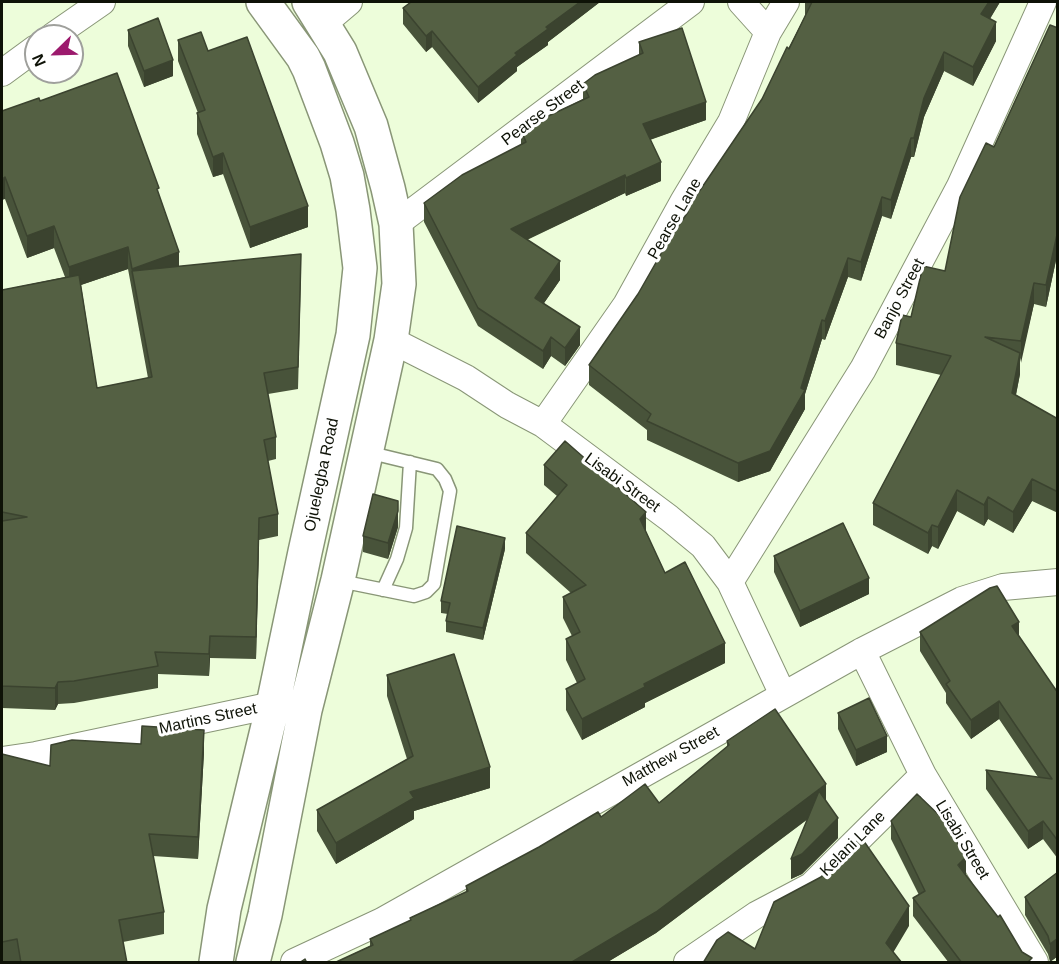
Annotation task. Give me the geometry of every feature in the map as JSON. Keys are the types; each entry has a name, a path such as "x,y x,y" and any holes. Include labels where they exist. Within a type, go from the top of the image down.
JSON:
{"main road":[{"name":"Ojuelegba Road","path":"216,963 224,909 273,705 353,335 360,268 347,176 333,133 303,57 263,2"},
{"path":"253,963 265,915 305,710 338,580 391,340 399,284 396,224 371,126 340,52 316,13"}],"street":[{"path":"70,24 102,2"},
{"path":"316,13 349,2"},
{"name":"Pearse Street","path":"396,224 691,2"},
{"path":"741,2 768,32"},
{"name":"Pearse Lane","path":"543,424 626,305 683,202 731,122 768,32 786,2"},
{"name":"Banjo Street","path":"730,582 863,369 960,186 1043,2"},
{"path":"2,73 24,57"},
{"name":"Lisabi Street","path":"391,340 466,378 507,405 543,424 703,546 730,582 783,695"},
{"name":"Matthew Street","path":"294,963 382,921 862,651 962,600 1003,587 1058,582"},
{"name":"Lisabi Street","path":"862,651 923,775 1035,963"},
{"name":"Martins Street","path":"2,760 36,755 273,705"},
{"name":"Kelani Lane","path":"687,963 756,915 810,886 923,775"}],"lane":[{"path":"338,580 414,596 426,592 434,584 450,491 445,479 437,469 366,452"},
{"path":"383,590 397,560 406,528 410,462"}],"building":[{"path":"411,2 580,2 546,27 548,29 515,53 517,55 478,87 432,31 426,36 403,8"},
{"path":"812,2 989,2 981,14 996,22 973,67 944,52 924,98 914,138 911,138 891,200 882,197 861,262 848,258 825,321 822,320 801,388 805,390 770,451 738,463 647,421 651,414 589,365 638,294 670,238 688,212 686,211 762,99"},
{"path":"158,18 173,60 144,71 128,30"},
{"path":"1050,25 1058,28 1058,230 1046,285 1034,283 1021,341 985,337 1020,353 1012,393 1058,419 1058,492 1032,479 1013,512 988,497 984,505 957,490 938,527 932,525 928,533 873,503 951,356 896,343 902,315 911,317 923,266 945,271 960,197 986,143 994,147"},
{"path":"682,28 706,102 643,124 661,162 626,178 625,175 511,229 560,261 535,298 580,327 565,348 551,337 543,351 478,308 424,203 462,175 526,142 521,130 589,97 583,84 595,75 643,53 639,42"},
{"path":"201,32 208,51 247,37 308,206 250,227 223,153 213,157 197,113 205,110 178,40"},
{"path":"117,73 159,188 157,189 179,252 132,269 128,247 69,267 54,226 27,236 5,177 2,179 2,111 39,98 40,101"},
{"path":"301,254 298,367 264,373 276,437 264,440 278,514 259,518 256,637 210,636 209,654 155,652 158,666 58,682 55,688 2,686 2,521 27,517 2,512 2,290 79,275 97,388 152,377 132,271"},
{"path":"565,441 646,512 640,519 665,573 685,562 725,643 644,684 645,687 582,719 566,689 585,679 566,639 580,632 563,597 586,585 526,533 567,485 544,465"},
{"path":"373,494 398,501 398,511 388,543 363,536"},
{"path":"843,523 869,578 800,611 774,556"},
{"path":"457,526 505,538 483,628 446,621 450,603 441,601"},
{"path":"997,586 1019,622 1012,626 1058,693 1058,841 1043,821 1028,831 986,770 1052,779 999,701 971,720 946,684 950,681 920,632 990,588"},
{"path":"454,654 490,767 410,792 414,798 336,843 317,810 413,756 387,675"},
{"path":"869,698 887,736 856,750 838,713"},
{"path":"775,709 826,784 656,912 572,963 334,963 373,945 370,939 468,891 466,886 598,812 601,817 645,784 659,803 729,745 727,741"},
{"path":"142,726 204,730 198,837 149,834 164,912 119,920 127,963 21,963 17,939 2,942 2,754 50,766 51,745 72,740 141,744"},
{"path":"819,791 838,818 802,854 791,859"},
{"path":"917,794 942,818 966,857 958,865 998,917 1000,915 1022,952 1032,958 1027,963 962,963 913,898 925,891 891,821"},
{"path":"861,837 909,906 886,943 902,963 703,963 717,940 728,932 755,949 774,902 821,877"},
{"path":"1058,872 1058,938 1050,944 1048,936 1025,897"}]}
